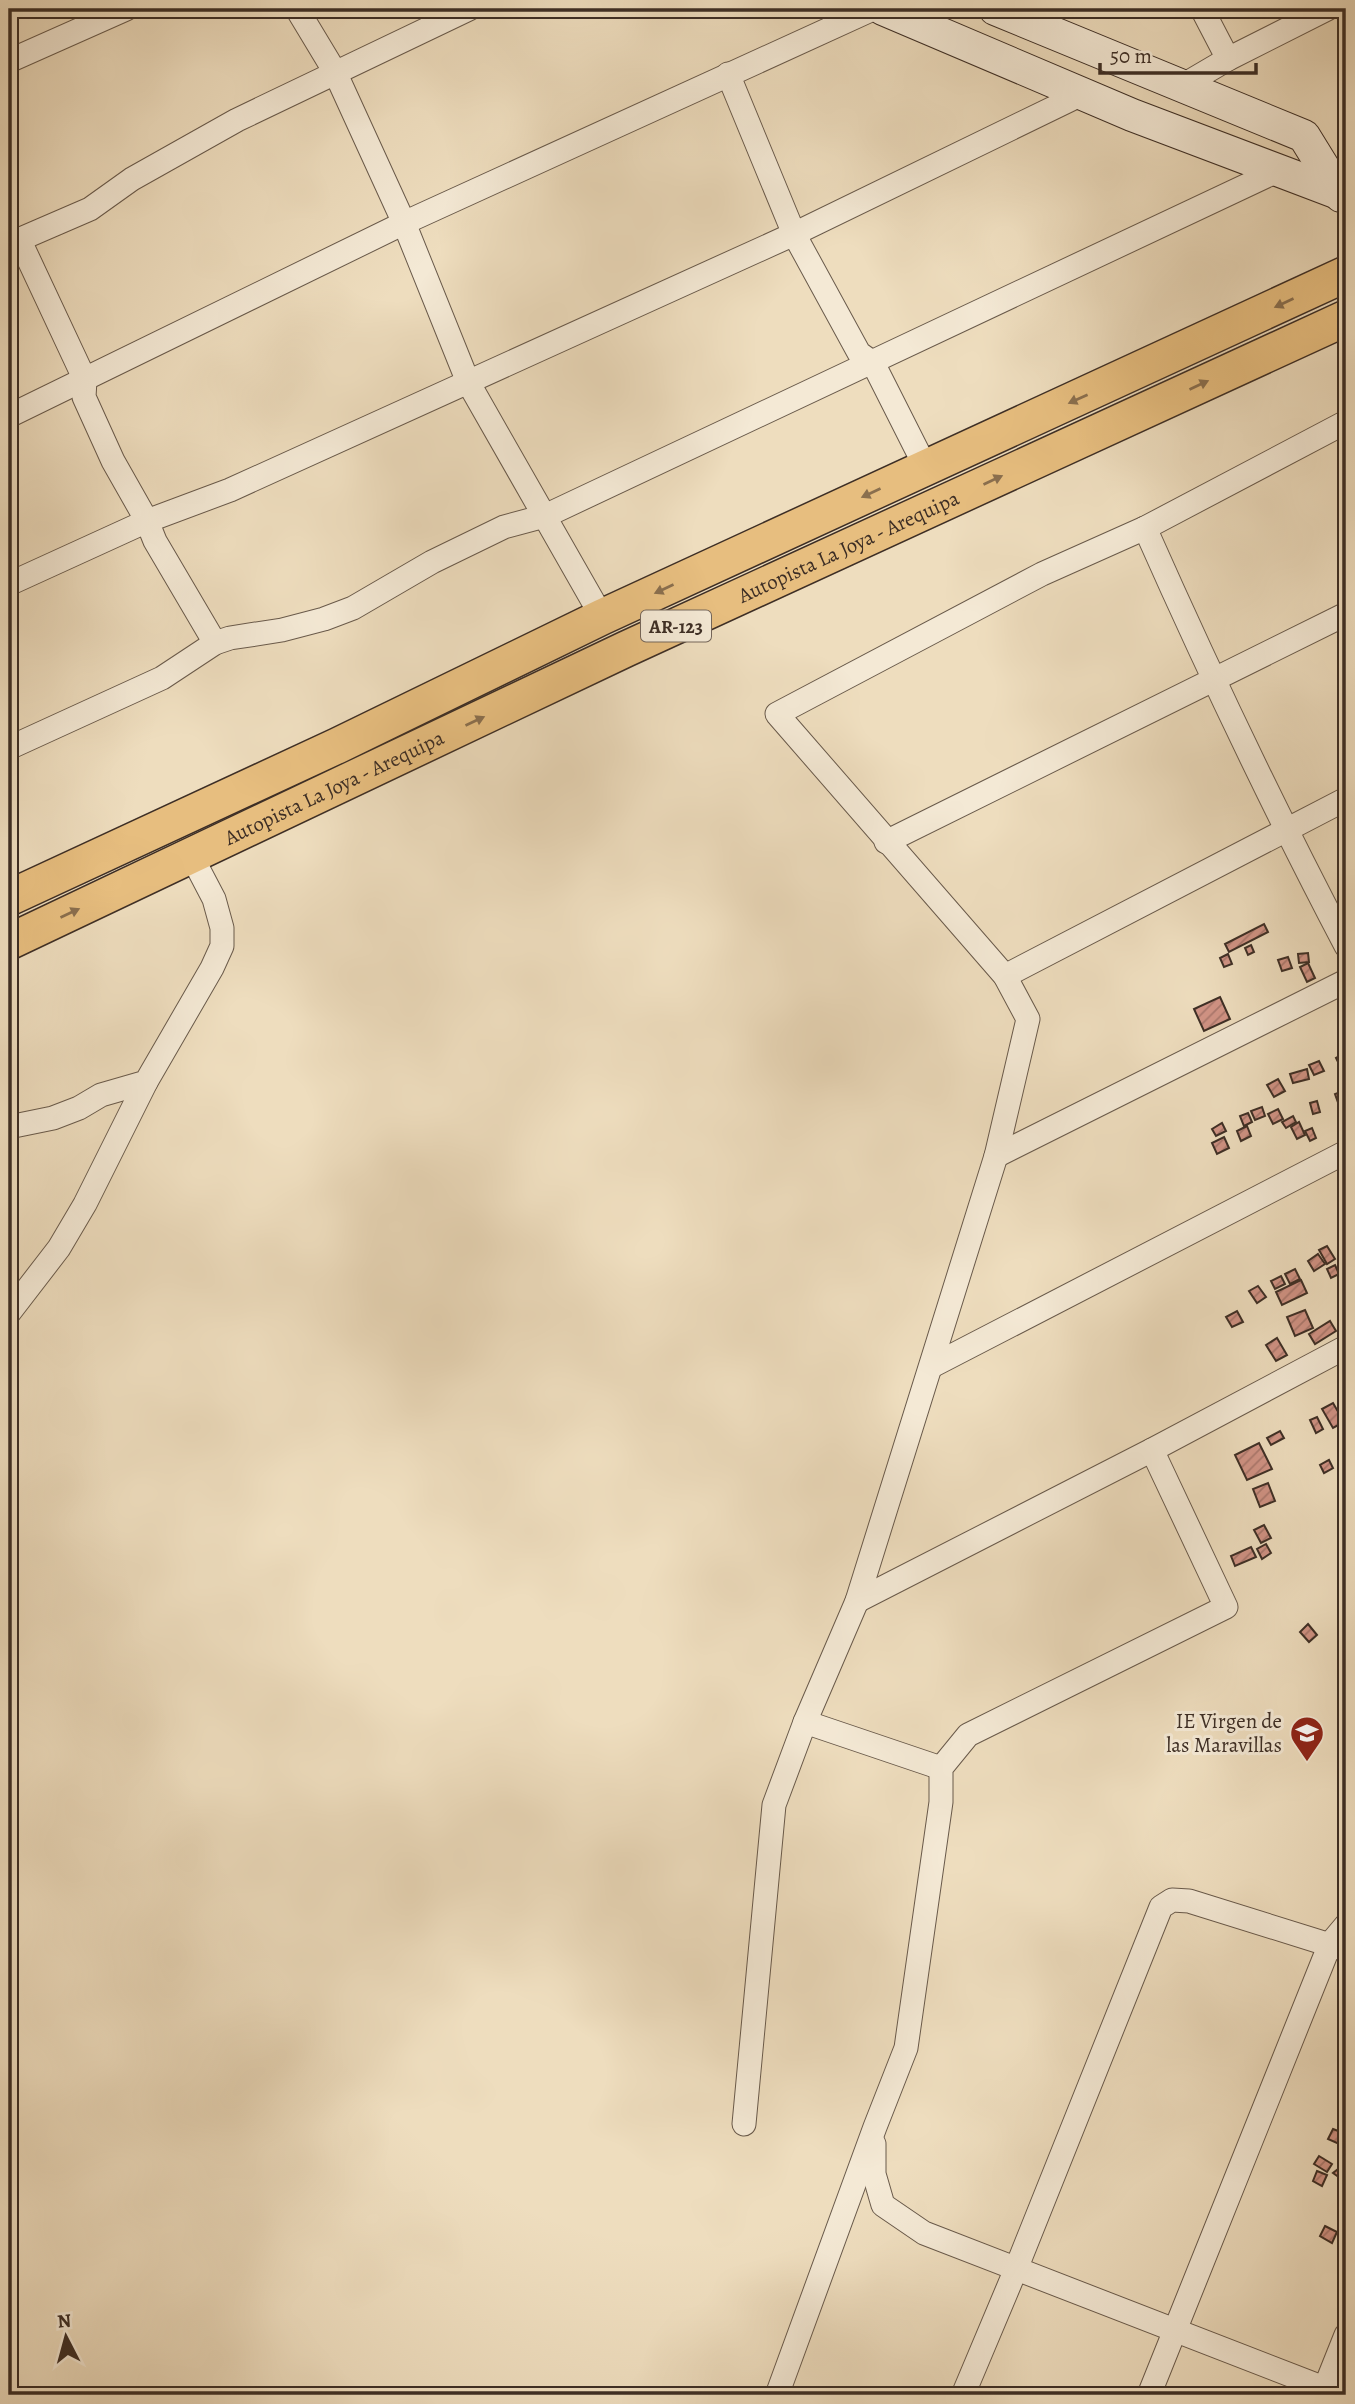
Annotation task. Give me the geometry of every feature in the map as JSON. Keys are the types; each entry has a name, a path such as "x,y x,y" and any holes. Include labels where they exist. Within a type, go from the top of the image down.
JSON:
{"main road":[{"name":"Autopista La Joya - Arequipa","path":"9,898 337,746 602,617 1346,274"},
{"name":"Autopista La Joya - Arequipa","path":"9,942 638,643 1346,318"}],"street":[{"path":"9,61 126,9"},
{"path":"297,9 335,72 404,223 468,382 602,617"},
{"path":"215,643 155,541 113,461 84,397 85,380 14,241 90,209 178,151 335,72 469,9"},
{"path":"9,415 404,223 873,9"},
{"path":"883,9 1082,94 1343,196"},
{"path":"995,9 1304,136 1343,196"},
{"path":"1202,9 1228,59"},
{"path":"1182,86 1228,59 1326,9"},
{"path":"729,74 794,233 859,353 873,363 926,468"},
{"path":"9,584 468,382 794,233 1082,94"},
{"path":"9,748 162,678 215,643 282,630 353,608 432,562 503,527 545,516 1277,171"},
{"path":"744,2124 774,1805 805,1722 858,1601 996,1156 1028,1019 1005,975 886,842 777,714 1042,574 1145,528 1346,422"},
{"path":"1145,528 1213,681 1285,830 1346,947"},
{"path":"886,842 1346,614"},
{"path":"1005,975 1346,799"},
{"path":"9,1313 59,1248 85,1204 146,1082 222,946 222,928 214,899 191,855"},
{"path":"996,1156 1346,981"},
{"path":"9,1127 53,1118 101,1096 146,1082"},
{"path":"932,1366 1346,1152"},
{"path":"858,1601 1346,1348"},
{"path":"777,2395 906,2048 941,1802 941,1768 968,1735 1226,1607 1152,1450"},
{"path":"805,1722 941,1768"},
{"path":"963,2395 1161,1907 1172,1900 1189,1901 1338,1947"},
{"path":"1149,2395 1346,1925"},
{"path":"875,2127 874,2174 883,2206 924,2233 1330,2393 1346,2335"}],"building":[{"path":"1264,924 1268,932 1229,952 1225,944"},
{"path":"1251,945 1254,952 1248,955 1245,948"},
{"path":"1308,953 1309,962 1299,963 1298,954"},
{"path":"1228,954 1232,964 1224,967 1220,958"},
{"path":"1288,957 1292,968 1282,971 1278,960"},
{"path":"1308,963 1315,978 1307,982 1300,967"},
{"path":"1220,997 1230,1019 1204,1031 1194,1009"},
{"path":"1345,1053 1346,1068 1342,1070 1336,1058"},
{"path":"1319,1061 1324,1071 1314,1075 1309,1065"},
{"path":"1307,1069 1309,1079 1293,1083 1290,1074"},
{"path":"1278,1079 1285,1091 1274,1097 1267,1085"},
{"path":"1346,1090 1346,1106 1340,1108 1335,1094"},
{"path":"1317,1101 1320,1112 1313,1114 1310,1103"},
{"path":"1262,1107 1265,1116 1255,1120 1251,1111"},
{"path":"1278,1109 1283,1119 1273,1124 1268,1114"},
{"path":"1248,1113 1252,1122 1244,1126 1240,1116"},
{"path":"1293,1116 1296,1122 1286,1128 1282,1122"},
{"path":"1299,1122 1305,1135 1297,1139 1291,1127"},
{"path":"1222,1123 1226,1131 1216,1136 1212,1129"},
{"path":"1247,1126 1251,1136 1241,1141 1237,1131"},
{"path":"1312,1128 1316,1138 1310,1141 1305,1131"},
{"path":"1224,1137 1229,1148 1217,1154 1212,1143"},
{"path":"1327,1246 1335,1259 1327,1264 1319,1250"},
{"path":"1318,1254 1325,1264 1314,1271 1308,1261"},
{"path":"1335,1265 1339,1274 1331,1278 1327,1269"},
{"path":"1295,1269 1300,1279 1290,1284 1285,1274"},
{"path":"1281,1276 1285,1284 1275,1289 1271,1281"},
{"path":"1301,1280 1307,1293 1282,1305 1276,1292"},
{"path":"1258,1286 1266,1297 1257,1303 1249,1291"},
{"path":"1305,1310 1313,1328 1295,1336 1287,1317"},
{"path":"1237,1311 1243,1322 1232,1327 1226,1317"},
{"path":"1330,1321 1336,1331 1315,1344 1309,1334"},
{"path":"1277,1338 1287,1355 1276,1361 1266,1345"},
{"path":"1333,1403 1344,1422 1333,1428 1322,1409"},
{"path":"1317,1417 1323,1429 1316,1433 1310,1420"},
{"path":"1280,1431 1284,1438 1271,1445 1267,1438"},
{"path":"1259,1443 1272,1469 1247,1480 1235,1455"},
{"path":"1329,1460 1333,1468 1324,1473 1320,1465"},
{"path":"1268,1483 1275,1501 1260,1507 1253,1489"},
{"path":"1264,1525 1271,1538 1261,1543 1254,1530"},
{"path":"1266,1544 1271,1553 1262,1559 1257,1549"},
{"path":"1251,1547 1256,1557 1235,1566 1231,1556"},
{"path":"1308,1624 1317,1635 1309,1642 1300,1632"},
{"path":"1333,2129 1346,2134 1346,2147 1328,2139"},
{"path":"1319,2156 1332,2164 1327,2172 1314,2164"},
{"path":"1342,2166 1346,2168 1343,2180 1333,2173"},
{"path":"1317,2171 1327,2175 1322,2186 1313,2181"},
{"path":"1325,2226 1337,2232 1332,2243 1320,2236"}],"place":[{"name":"IE Virgen de las Maravillas","path":"1307,1763"}]}
